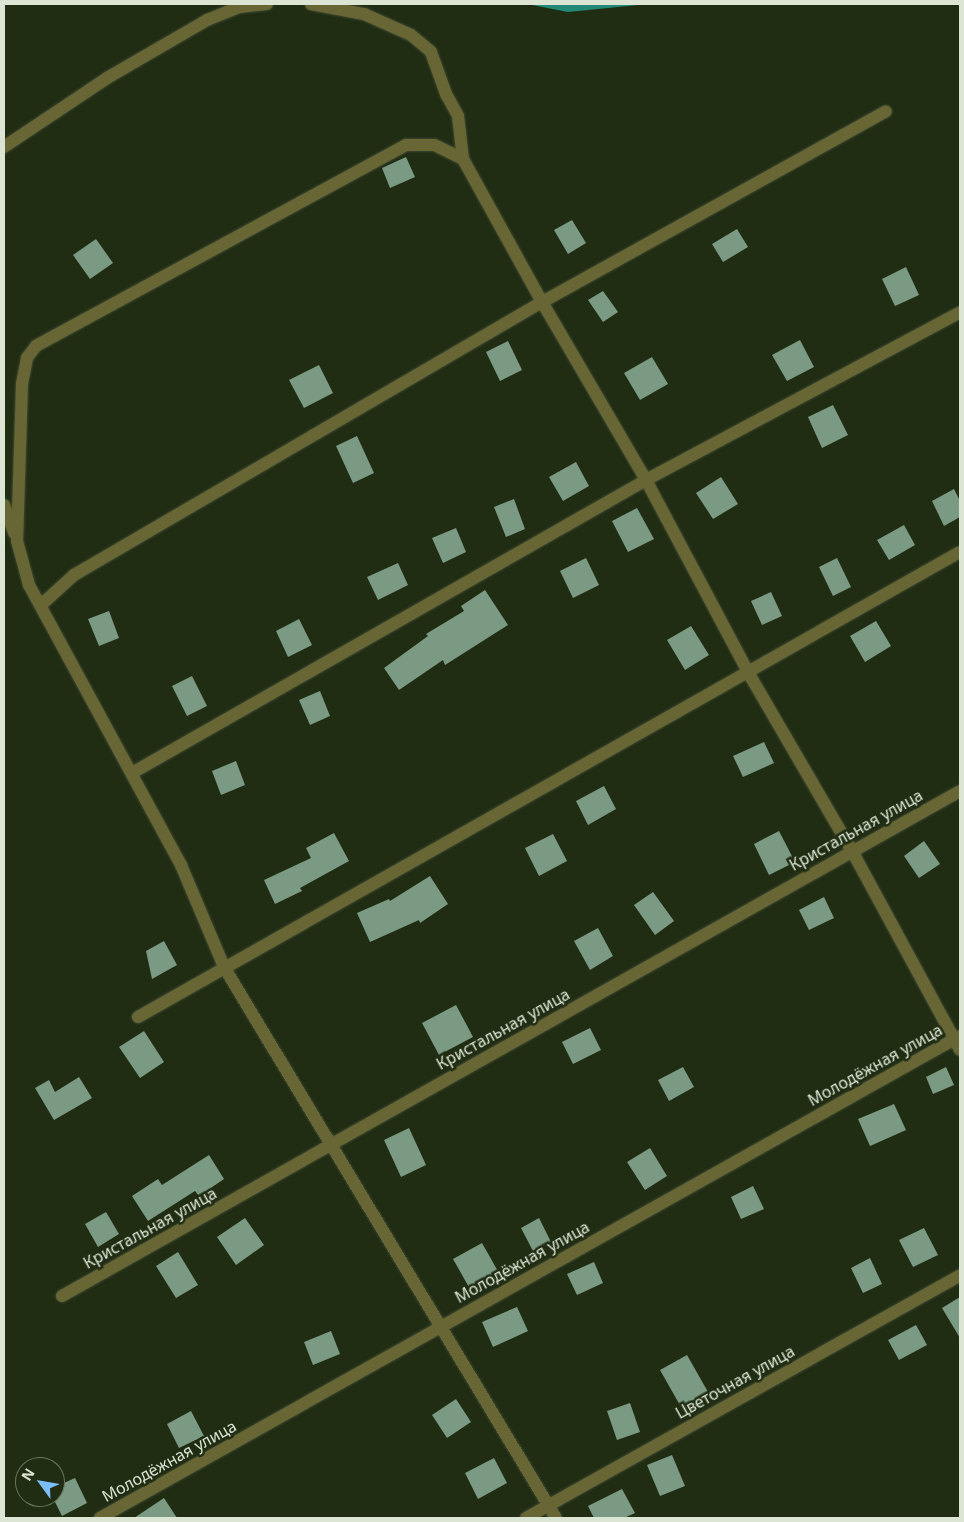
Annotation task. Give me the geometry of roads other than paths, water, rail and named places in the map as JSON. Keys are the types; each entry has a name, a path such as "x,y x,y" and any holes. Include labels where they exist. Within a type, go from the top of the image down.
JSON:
{"street":[{"path":"4,147 107,78 207,20 239,7 267,4"},
{"path":"311,4 364,14 410,36 431,52 446,94 458,116 463,159 542,302 646,480 749,674 852,851 958,1042"},
{"path":"41,605 74,575 542,302 886,111"},
{"path":"17,541 22,384 27,358 36,346 406,145 434,145 463,159"},
{"path":"132,773 646,480 960,312"},
{"path":"4,505 17,541 26,578 181,865 224,967 332,1143 556,1518"},
{"path":"138,1017 224,967 749,674 960,552"},
{"name":"Кристальная улица","path":"62,1296 960,791"},
{"name":"Молодёжная улица","path":"100,1518 442,1326 958,1042"},
{"name":"Цветочная улица","path":"526,1518 960,1275"}],"water":[{"path":"527,4 648,4 568,12"}]}
